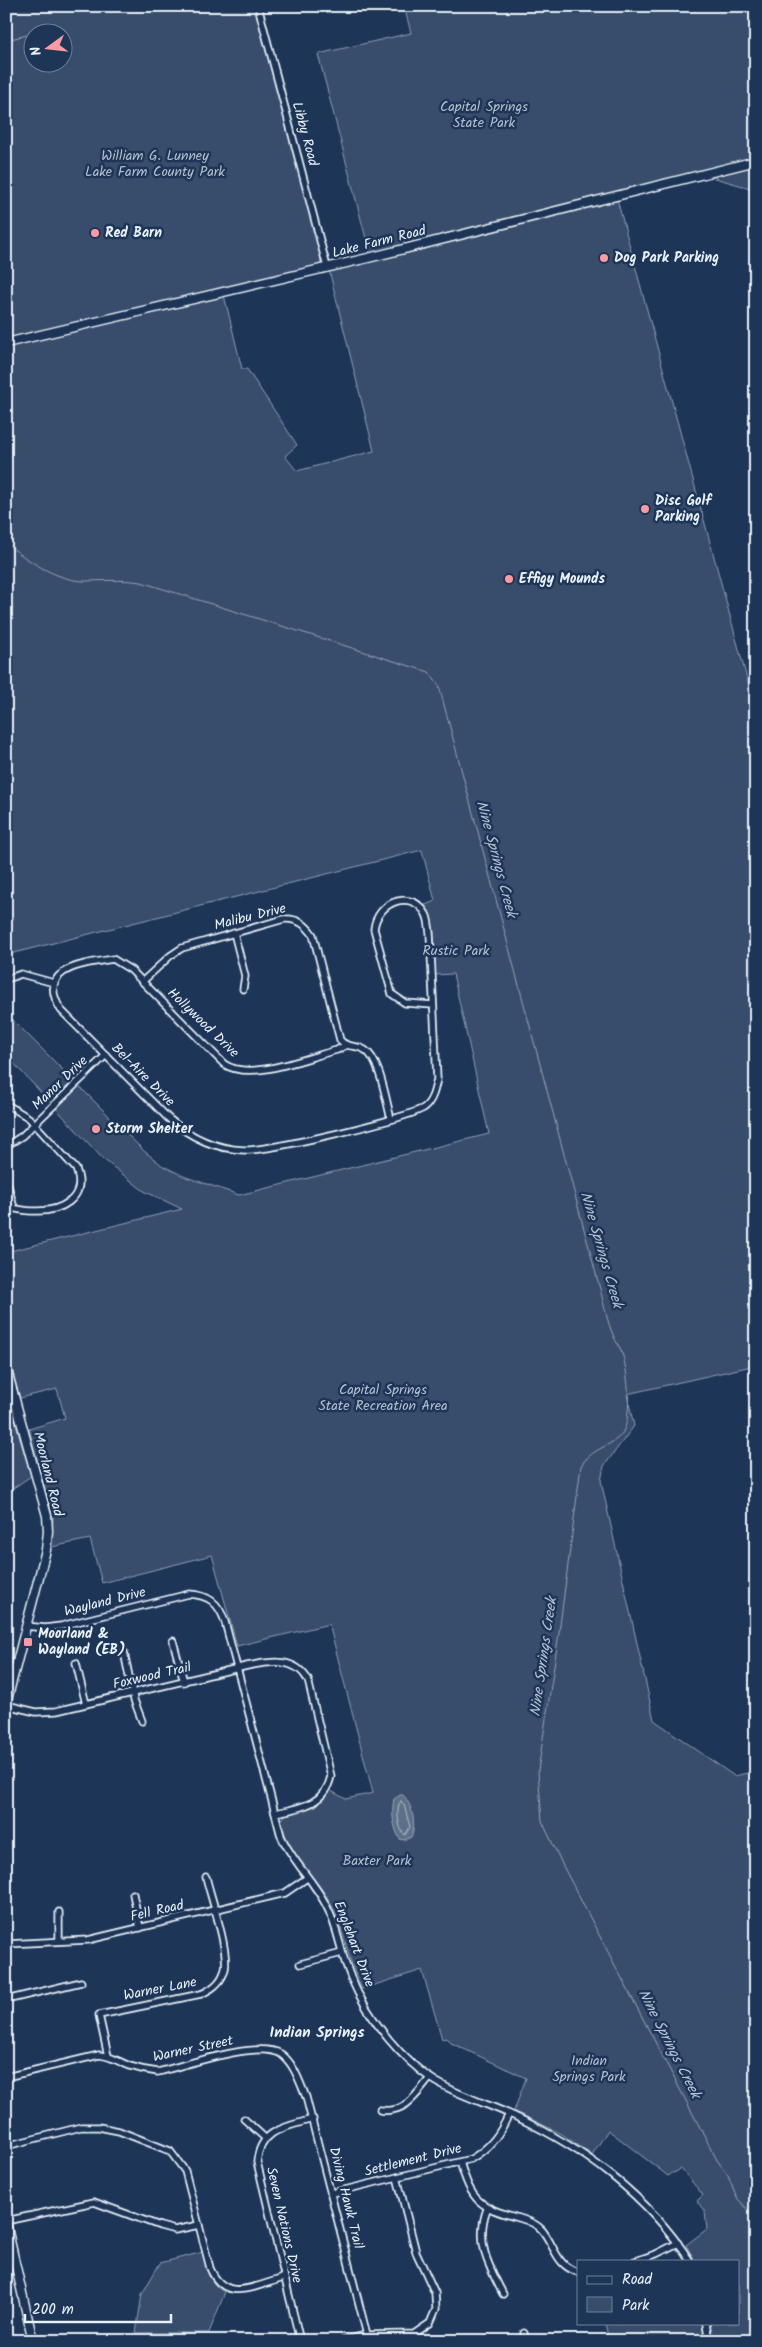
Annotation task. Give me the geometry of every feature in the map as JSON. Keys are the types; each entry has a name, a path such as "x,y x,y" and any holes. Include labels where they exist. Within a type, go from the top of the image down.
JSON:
{"street":[{"name":"Libby Road","path":"258,6 328,267"},
{"name":"Lake Farm Road","path":"6,343 328,267 756,161"},
{"name":"Bel-Aire Drive","path":"54,983 54,999 61,1010 179,1127 202,1140 223,1148 243,1150 266,1149 391,1119 420,1110 431,1098 437,1079 430,933 426,915 412,903 394,902 379,912 375,919 374,929 392,994 405,1003 433,1005"},
{"name":"Malibu Drive","path":"142,981 182,948 289,919 306,926 313,935 340,1040 346,1046"},
{"path":"234,933 245,976 244,989"},
{"name":"Hollywood Drive","path":"54,983 57,976 68,968 113,959 120,961 215,1055 231,1068 247,1071 262,1069 342,1049 346,1046"},
{"path":"10,978 21,974 54,983"},
{"path":"346,1046 366,1051 375,1062 391,1119"},
{"name":"Manor Drive","path":"6,1146 35,1125 106,1055"},
{"path":"6,1104 29,1118 76,1169 80,1179 77,1194 68,1202 57,1207 34,1211 6,1208"},
{"path":"6,1178 14,1208"},
{"name":"Moorland Road","path":"6,1367 40,1488 48,1531 46,1550 6,1705"},
{"name":"Wayland Drive","path":"26,1626 45,1628 61,1626 190,1594"},
{"name":"Englehart Drive","path":"190,1594 201,1595 212,1600 221,1612 238,1668 274,1813 287,1849 327,1906 352,1979 378,2025 402,2055 430,2078 552,2135 590,2159 649,2208 689,2260"},
{"path":"173,1641 184,1682"},
{"path":"124,1652 134,1700 142,1721"},
{"name":"Foxwood Trail","path":"6,1705 42,1712 184,1682 238,1668 282,1662 302,1670 308,1680 314,1699 331,1776 326,1791 315,1802 274,1813"},
{"path":"76,1663 86,1704"},
{"path":"206,1877 214,1910"},
{"name":"Fell Road","path":"6,1944 88,1940 285,1893 307,1878"},
{"path":"133,1894 140,1928"},
{"name":"Warner Lane","path":"108,2056 99,2015 202,1994 213,1988 222,1978 225,1958 214,1910"},
{"path":"59,1912 59,1941"},
{"path":"300,1964 342,1953"},
{"path":"6,2000 81,1982"},
{"name":"Warner Street","path":"6,2077 87,2057 108,2056 128,2066 158,2072 250,2049 268,2049 282,2055 292,2069"},
{"name":"Diving Hawk Trail","path":"292,2069 306,2097 313,2119 367,2335"},
{"path":"380,2110 397,2109 405,2106 414,2099 430,2078"},
{"name":"Settlement Drive","path":"332,2194 460,2162 484,2151 495,2141 509,2114"},
{"path":"244,2119 265,2138 286,2127 313,2119"},
{"path":"6,2146 88,2126 119,2131 170,2151 185,2171 210,2268 215,2280 223,2287 240,2289 284,2278"},
{"name":"Seven Nations Drive","path":"265,2138 258,2152 257,2162 300,2341"},
{"path":"460,2162 469,2188 476,2199 487,2209 525,2220 538,2227 563,2265 577,2272"},
{"path":"342,2341 367,2335 414,2338 430,2323 436,2308 433,2288 416,2252 397,2177"},
{"path":"33,2341 6,2222 94,2202 175,2230 199,2226"},
{"path":"487,2209 481,2235 489,2265 503,2294"},
{"path":"638,2260 656,2254 678,2243"},
{"path":"706,2324 709,2341"},
{"path":"524,2333 526,2341"}],"green space":[{"name":"William G. Lunney Lake Farm County Park","path":"6,6 255,6 322,257 320,264 314,268 6,340"},
{"name":"Capital Springs State Park","path":"404,6 756,6 756,158 370,254 318,54 411,33"},
{"path":"756,166 756,199 750,188 711,177"},
{"name":"Capital Springs State Recreation Area","path":"617,199 756,712 756,1365 627,1394 634,1426 604,1466 601,1481 654,1720 734,1776 756,1771 756,2341 712,2341 709,2324 740,2324 740,2260 694,2260 686,2245 707,2229 705,2212 697,2201 703,2195 681,2169 668,2176 608,2130 592,2155 562,2134 514,2111 526,2078 451,2043 446,2038 442,2039 422,1970 362,1989 332,1906 296,1855 281,1821 285,1815 316,1806 331,1791 346,1799 373,1793 329,1624 237,1646 212,1555 102,1583 90,1539 52,1547 53,1518 29,1429 65,1418 57,1389 20,1398 6,1347 6,1252 182,1209 144,1191 103,1159 6,1055 6,1013 144,1151 163,1166 186,1177 239,1195 489,1134 453,974 435,975 433,930 431,921 423,906 435,901 422,850 6,955 6,346 224,295 242,369 247,369 297,445 285,456 297,471 374,451 329,270"},
{"path":"6,1392 31,1476 6,1493"},
{"path":"203,2252 207,2270 212,2280 219,2289 225,2292 209,2333 136,2333 142,2294 160,2263"},
{"path":"605,2324 702,2324 706,2341 609,2341"}],"water":[{"path":"403,1795 406,1799 413,1815 413,1832 411,1837 405,1840 400,1839 393,1819 394,1799"}],"waterway":[{"path":"6,40 22,36"},
{"name":"Nine Springs Creek","path":"6,543 22,556 62,577 83,581 119,580 141,582 429,672 439,686 606,1313 624,1358 626,1369 628,1407 624,1429 620,1436 594,1452 581,1466 558,1640 538,1771 542,1821 563,1866 717,2160 728,2175 737,2198 756,2218"}],"place":[{"name":"Red Barn","path":"95,233"},
{"name":"Dog Park Parking","path":"604,258"},
{"name":"Disc Golf Parking","path":"645,509"},
{"name":"Effigy Mounds","path":"509,579"},
{"name":"Storm Shelter","path":"96,1129"},
{"name":"Moorland & Wayland (EB)","path":"28,1642"}],"district":[{"name":"Indian Springs","path":"317,2033"}],"park label":[{"name":"Rustic Park","path":"456,951"},
{"name":"Baxter Park","path":"377,1861"},
{"name":"Indian Springs Park","path":"589,2070"}]}
